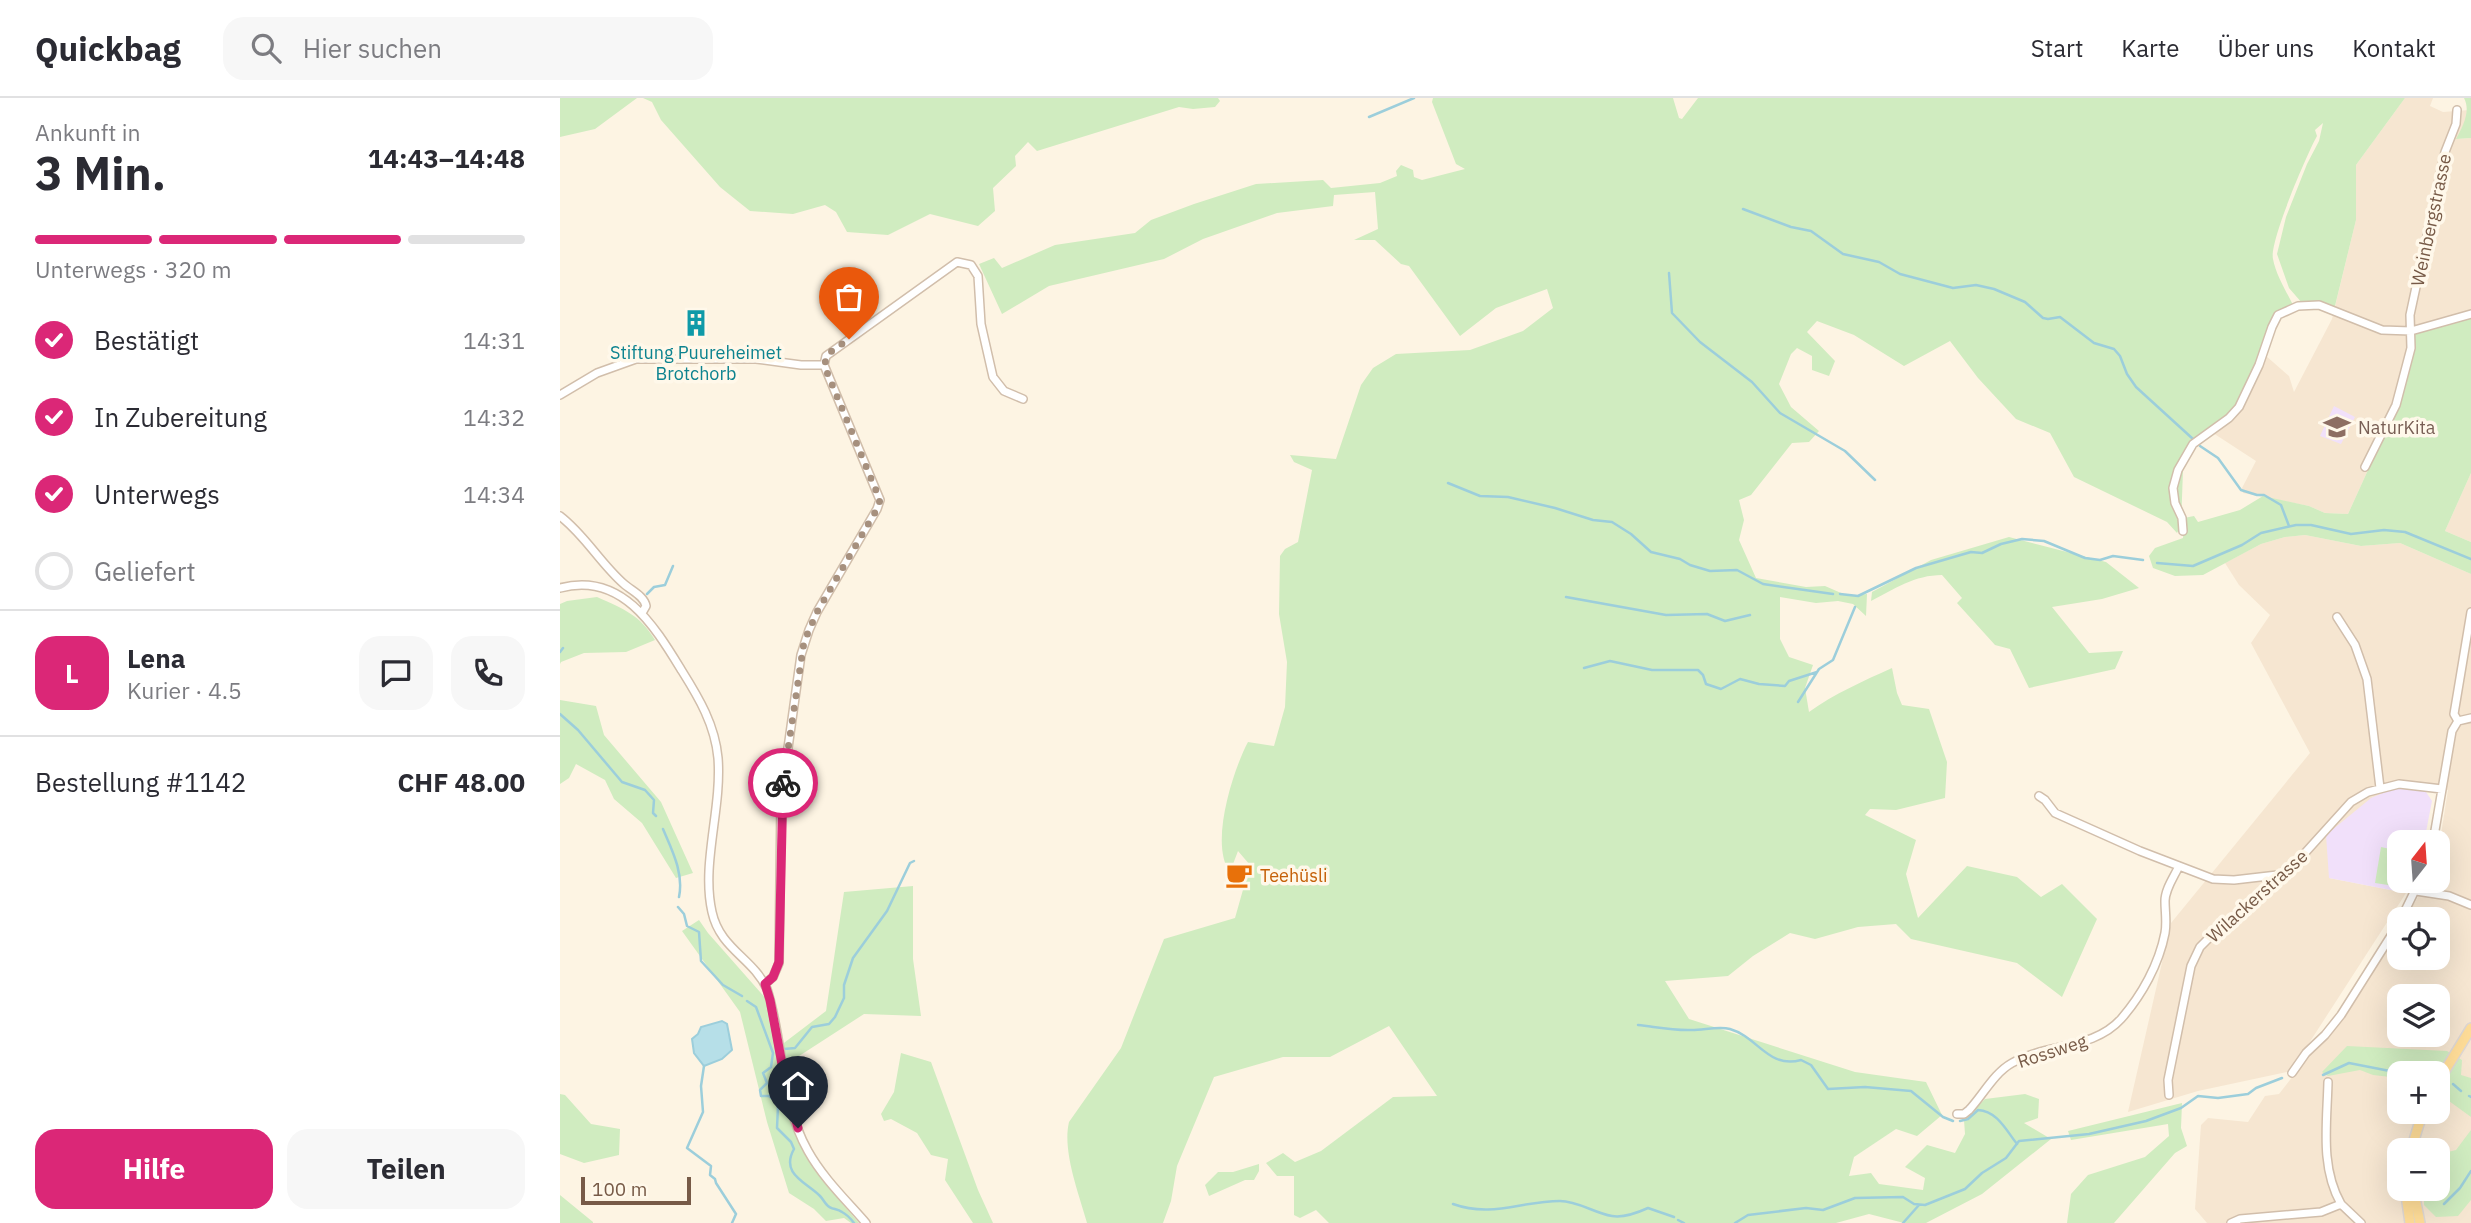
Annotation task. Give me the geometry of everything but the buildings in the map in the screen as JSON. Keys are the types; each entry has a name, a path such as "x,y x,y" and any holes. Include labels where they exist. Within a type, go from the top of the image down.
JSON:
{"main road":[{"path":"2450,1062 2471,1028"},
{"path":"2407,1201 2410,1223"},
{"path":"2416,1201 2420,1223"}],"street":[{"name":"Weinbergstrasse","path":"2365,467 2396,405 2411,348 2412,303 2445,152 2456,124 2457,110"},
{"path":"765,984 773,977 779,962 781,798 804,642 817,612 880,500 824,365 829,353 957,262 971,265 978,275 981,324 993,377 1004,391 1023,399"},
{"path":"2183,531 2173,488 2178,470 2193,444 2229,418 2239,407 2278,315 2298,306 2319,305 2382,330 2410,331 2471,314"},
{"path":"560,395 597,373 636,359 756,359 824,365"},
{"path":"560,516 612,573 644,599 646,606 642,612"},
{"path":"560,588 579,585 599,588 642,612 659,633 701,702 710,723 718,755 709,883 715,923 723,939 765,984 798,1128 817,1164 866,1223"},
{"path":"2458,721 2454,714 2471,612"},
{"path":"2337,617 2355,645 2363,664 2380,788"},
{"path":"2435,830 2452,731 2458,721 2471,718"},
{"name":"Wilackerstrasse","path":"2169,1095 2168,1080 2190,966 2211,936 2286,874 2351,802 2380,788 2413,784 2442,789"},
{"path":"2039,796 2054,813 2140,851 2223,880 2286,874"},
{"name":"Rossweg","path":"1957,1114 1964,1114 1969,1110 2003,1069 2013,1062 2036,1052 2086,1041 2105,1032 2119,1021 2144,987 2152,971 2164,937 2167,891 2179,866"},
{"path":"2429,893 2449,896 2471,905"},
{"path":"2292,1073 2306,1053 2341,1015 2387,942"},
{"path":"2328,1082 2327,1170 2341,1204 2361,1223"},
{"path":"2231,1223 2240,1219 2321,1212 2341,1204"}],"shaded area":[{"path":"2405,98 2433,98 2430,106 2443,112 2470,110 2457,139 2471,138 2471,318 2398,404 2348,514 2325,513 2309,506 2243,493 2242,488 2256,461 2213,433 2265,355 2289,376 2294,392 2332,319 2356,220 2356,165"},
{"name":"NaturKita","path":"2334,406 2355,417 2341,444 2320,436"},
{"path":"2471,473 2471,542 2445,531"},
{"path":"2305,535 2361,546 2400,543 2471,574 2471,1223 2207,1223 2195,1209 2201,1125 2208,1118 2248,1122 2265,1096 2279,1094 2341,1015 2387,945 2387,970 2450,970 2450,907 2412,907 2420,893 2450,893 2450,830 2442,830 2448,790 2395,788 2329,878 2387,889 2387,893 2406,893 2397,907 2387,907 2387,922 2291,1071 2198,1091 2128,1112 2171,923 2310,753 2251,643 2270,615 2239,585 2225,563 2261,544"},
{"path":"2395,788 2424,789 2432,801 2426,830 2387,830 2387,889 2329,878 2326,835 2371,798"}],"green space":[{"path":"560,98 637,98 595,129 560,137"},
{"path":"643,98 1218,98 1220,101 1215,107 1179,107 1037,151 1028,142 1015,156 1016,166 993,188 995,211 978,226 930,214 888,235 847,232 836,212 825,205 793,214 750,211 720,187 661,120 652,102"},
{"path":"1433,98 1673,98 1679,118 1682,119 1698,98 2405,98 2356,165 2356,220 2335,306 2302,303 2289,288 2277,254 2286,217 2319,141 2323,123 2315,130 2317,136 2290,198 2273,250 2276,271 2293,305 2274,312 2257,364 2232,412 2191,443 2183,470 2181,526 2177,533 2167,522 2074,477 2050,433 2016,419 1978,378 1950,341 1904,366 1854,335 1817,321 1807,332 1835,361 1829,376 1812,370 1812,356 1797,348 1791,354 1779,384 1791,407 1819,431 1809,442 1792,443 1751,495 1739,500 1744,520 1739,540 1756,578 1806,587 1825,586 1848,596 1867,594 1866,616 1853,604 1838,601 1816,603 1780,597 1780,639 1789,657 1813,665 1805,688 1809,712 1892,668 1902,705 1929,709 1947,762 1945,798 1896,810 1870,809 1865,815 1916,840 1906,874 1918,918 1967,866 2017,877 2041,897 2062,884 2097,919 2062,997 2017,963 1911,939 1896,924 1858,927 1815,939 1790,933 1753,956 1728,976 1665,981 1689,1019 1855,1072 1926,1082 1942,1115 1917,1136 1896,1129 1854,1157 1849,1176 1871,1173 1879,1184 1923,1190 1925,1178 1905,1167 1927,1145 1955,1153 1965,1134 1964,1120 1985,1099 2025,1094 2039,1099 2038,1118 2024,1123 2051,1139 1982,1194 1926,1223 1904,1223 1869,1214 1836,1223 1329,1223 1316,1210 1300,1218 1294,1215 1294,1176 1277,1176 1266,1163 1283,1153 1295,1162 1321,1151 1393,1097 1437,1096 1389,1026 1330,1057 1283,1057 1214,1077 1177,1166 1171,1201 1163,1223 1087,1223 1070,1159 1067,1133 1069,1122 1121,1048 1164,939 1235,918 1250,865 1238,851 1230,872 1224,860 1223,826 1230,788 1248,742 1274,746 1285,707 1287,662 1279,614 1280,556 1285,549 1298,542 1312,470 1294,462 1290,455 1336,459 1361,385 1373,368 1396,354 1470,350 1523,331 1553,308 1547,289 1496,308 1460,336 1409,266 1401,264 1375,240 1354,240 1378,229 1375,192 1334,195 1333,206 1277,213 1203,239 1164,259 1049,286 1002,314 979,264 994,258 1002,268 1055,245 1135,233 1151,220 1256,184 1323,180 1331,188 1380,183 1397,176 1396,171 1401,165 1413,170 1414,177 1422,180 1465,169 1456,164 1432,102"},
{"path":"2464,98 2471,98 2471,138 2456,139 2466,113"},
{"path":"2471,318 2471,473 2445,531 2471,542 2471,574 2400,543 2361,546 2305,535 2261,544 2203,575 2175,576 2153,568 2149,556 2155,548 2183,538 2184,518 2194,516 2198,522 2240,510 2263,496 2309,506 2325,513 2348,514 2398,404 2413,335"},
{"path":"2009,537 2106,562 2139,588 2102,599 2052,607 2089,653 2123,651 2115,669 2029,688 2010,649 1995,645 1957,603 1962,598 1942,575 1914,580 1871,601 1872,592 1931,560"},
{"path":"597,597 637,619 655,640 626,652 584,653 560,664 560,604"},
{"path":"560,700 596,706 604,735 661,802 693,873 676,878 642,823 614,799 605,780 576,764 569,778 560,784"},
{"path":"2381,847 2387,848 2387,885 2375,883"},
{"path":"913,886 913,959 921,1016 864,1014 779,1069 791,1119 807,1158 859,1223 851,1223 844,1218 826,1221 814,1209 789,1193 767,1122 740,1012 682,931 699,920 767,1000 776,1049 826,1011 844,892"},
{"path":"2347,1046 2447,1051 2462,1060 2461,1075 2471,1078 2471,1117 2450,1102 2450,1061 2387,1061 2387,1077 2360,1070 2328,1076 2322,1072"},
{"path":"901,1053 931,1062 978,1190 993,1223 973,1223 945,1180 948,1159 931,1155 917,1133 891,1119 884,1121 881,1114 894,1092"},
{"path":"560,1094 565,1095 591,1124 620,1129 619,1155 584,1163 560,1154"},
{"path":"2182,1103 2181,1128 2187,1146 2175,1153 2114,1223 2067,1223 2071,1194 2088,1175 2145,1157 2169,1136 2168,1124 2071,1140 2068,1131"},
{"path":"2471,1130 2471,1200 2458,1216 2436,1217 2424,1205 2424,1201 2450,1201 2450,1151 2456,1150"},
{"path":"1259,1164 1254,1180 1245,1180 1209,1196 1205,1185 1218,1172 1233,1172"},
{"path":"560,1195 593,1222 593,1223 560,1223"}],"water":[{"path":"722,1021 727,1024 732,1050 722,1059 704,1066 694,1053 692,1039 701,1027"}],"waterway":[{"path":"1369,117 1414,98"},
{"path":"1743,209 1791,227 1811,231 1843,254 1879,262 1900,274 1953,288 1976,285 1994,289 2025,302 2043,318 2060,317 2094,343 2114,349 2136,387 2193,439"},
{"path":"1669,273 1672,313 1700,342 1752,382 1780,413 1845,451 1875,480"},
{"path":"2200,446 2218,458 2241,490 2264,495 2281,505 2289,526"},
{"path":"1448,483 1480,496 1508,497 1593,520 1612,522 1651,552 1680,559 1710,571 1737,570 1763,584 1833,594"},
{"path":"2157,563 2193,566 2242,545 2261,533 2296,525 2311,525 2351,534 2384,530 2405,532 2471,559"},
{"path":"1840,594 1858,596 1916,568 1971,552 1982,553 2001,544 2022,539 2044,541 2085,558 2100,560 2113,556 2143,560"},
{"path":"647,594 654,587 665,585 673,566"},
{"path":"1566,597 1666,615 1707,614 1725,621 1750,615"},
{"path":"1798,702 1819,669 1833,660 1855,607"},
{"path":"560,652 563,648"},
{"path":"1584,668 1610,661 1652,670 1698,670 1706,684 1721,689 1740,679 1785,686 1789,681 1817,672"},
{"path":"560,714 578,730 622,782 645,790 654,800 653,813 656,816"},
{"path":"663,829 679,870 679,897"},
{"path":"784,1049 795,1048 812,1027 829,1024 835,1017 844,998 844,985 853,958 887,911 910,863 914,861"},
{"path":"678,907 684,914 687,926 699,932 701,961 723,985 742,996"},
{"path":"747,1001 756,1007 773,1053 771,1067 763,1073 767,1083 760,1090 761,1096 769,1096 774,1100"},
{"path":"1638,1025 1678,1030 1730,1029 1748,1038 1771,1056 1790,1062 1801,1060 1811,1065 1828,1089 1865,1087 1911,1091 1943,1117 1953,1121"},
{"path":"2323,1075 2349,1063 2387,1070"},
{"path":"704,1066 701,1086 703,1112 687,1148 711,1166 710,1175 736,1214 732,1223"},
{"path":"1735,1223 1748,1215 1806,1208 1823,1210 1855,1198 1903,1197 1914,1204 1925,1205 1965,1189 1982,1173 2006,1158 2019,1141 2089,1134 2146,1121 2181,1108 2198,1096 2218,1098 2248,1094 2282,1078"},
{"path":"2453,1084 2461,1091"},
{"path":"778,1106 777,1128 794,1149 790,1165 792,1171 829,1207 844,1213 854,1223"},
{"path":"1960,1121 1968,1119 1978,1110 1985,1111 2001,1122 2017,1144"},
{"path":"2444,1204 2460,1188 2471,1171"},
{"path":"1453,1204 1467,1208 1494,1209 1560,1201 1612,1216 1626,1216 1648,1208 1674,1217"},
{"path":"1903,1223 1919,1205"},
{"path":"1678,1220 1684,1223"}],"way so far":[{"path":"783,783 801,655 808,630 880,500 824,365 826,356 849,339"}],"place":[{"name":"Stiftung Puureheimet Brotchorb","path":"696,323"},
{"name":"NaturKita","path":"2337,427"},
{"name":"Teehüsli","path":"1239,875"}],"route":[{"path":"783,783 779,962 773,977 765,984 789,1101 798,1128"}]}
